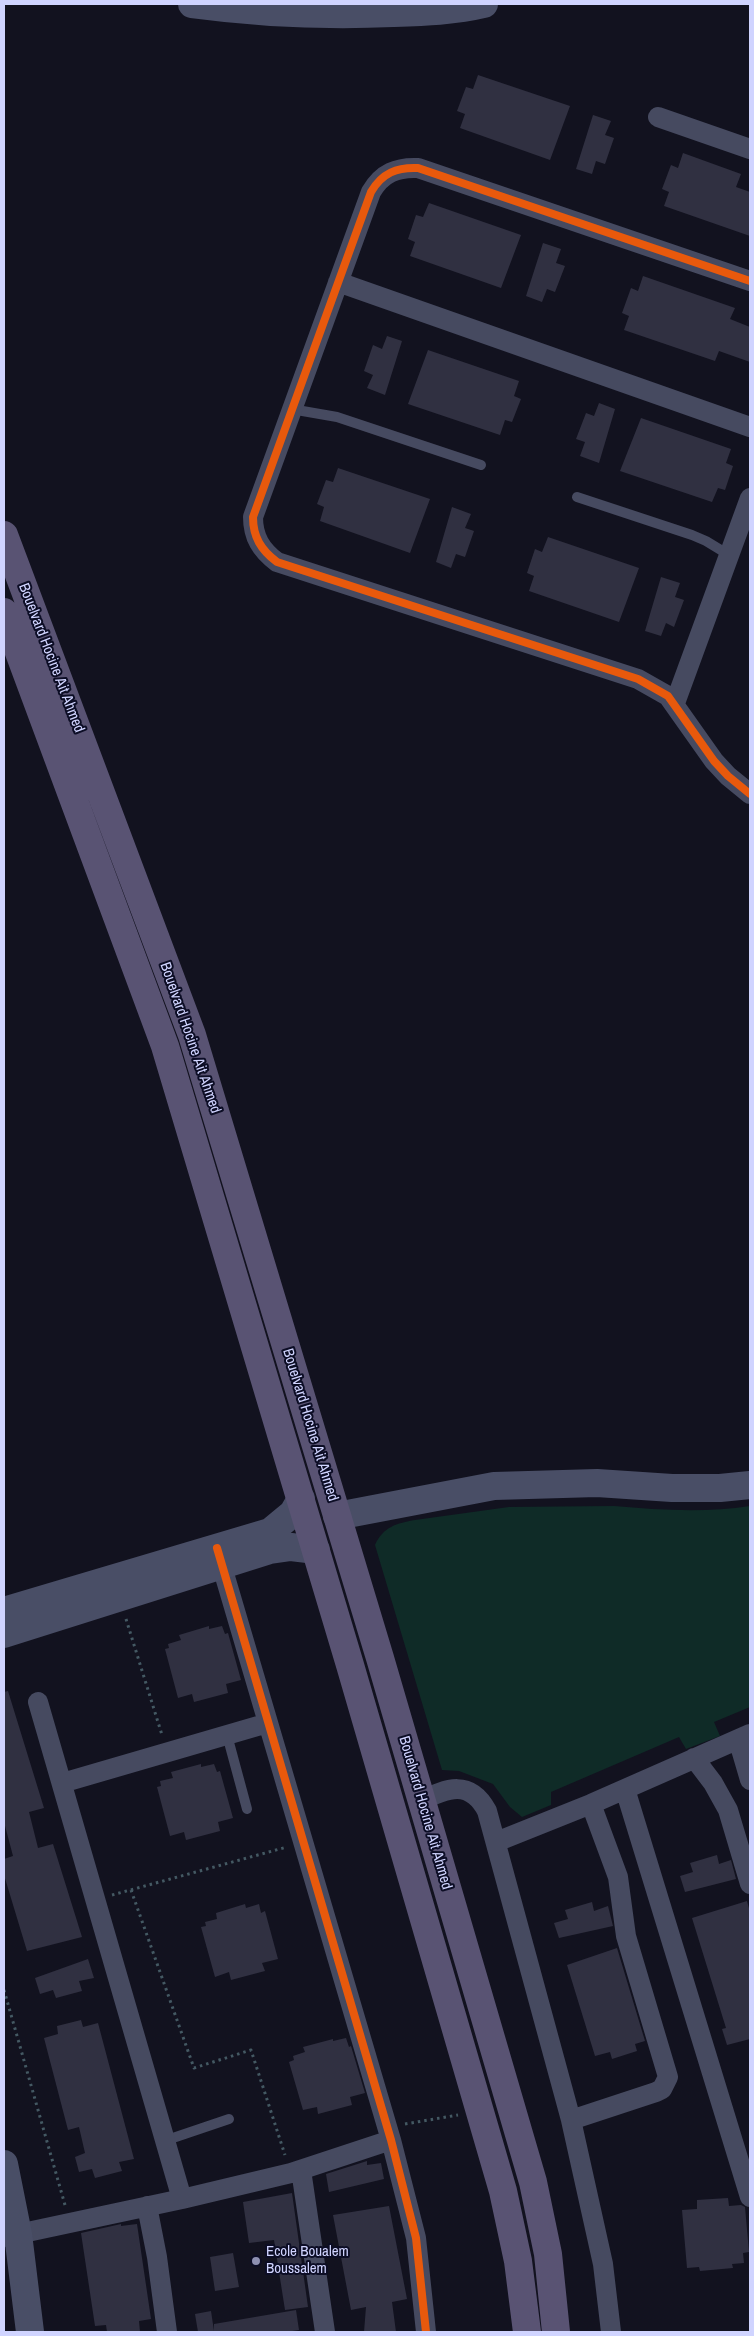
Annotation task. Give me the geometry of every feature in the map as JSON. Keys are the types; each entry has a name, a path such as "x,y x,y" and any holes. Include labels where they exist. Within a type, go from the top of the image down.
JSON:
{"main road":[{"name":"Bouelvard Hocine Ait Ahmed","path":"4,535 192,1035 337,1516 533,2182 548,2254 556,2332"},
{"path":"4,612 165,1046 316,1550 480,2110 507,2209 518,2261 527,2332"}],"street":[{"path":"192,4 267,12 336,16 421,12 484,4"},
{"path":"658,117 750,150"},
{"path":"750,281 427,171 408,167 389,173 376,184 291,409 253,517 258,542 269,556 277,562 638,680 659,689 675,703 714,761 728,776 750,794"},
{"path":"338,282 750,427"},
{"path":"675,703 750,498"},
{"path":"337,1516 494,1486 588,1483 672,1488 720,1488 750,1485"},
{"path":"4,1634 120,1599 219,1557 270,1532 293,1514 301,1500"},
{"path":"4,1611 219,1557 280,1548 316,1550"},
{"path":"219,1557 389,2134 416,2238 426,2332"},
{"path":"38,1702 182,2200"},
{"path":"62,1783 268,1723"},
{"path":"496,1842 591,1804 744,1737 750,1780"},
{"path":"694,1758 713,1783 728,1810 750,1884"},
{"path":"421,1801 448,1789 458,1788 475,1795 487,1811 571,2120 603,2264 611,2332"},
{"path":"625,1789 750,2197"},
{"path":"571,2120 662,2089 668,2077 626,1936 618,1877 591,1804"},
{"path":"11,2235 182,2200 296,2171 389,2134"},
{"path":"4,2164 11,2235 30,2332"},
{"path":"296,2171 325,2332"},
{"path":"147,2206 157,2257 167,2332"}],"lane":[{"path":"291,409 337,417 482,465"},
{"path":"577,497 692,536 729,555"},
{"path":"227,1735 247,1808"},
{"path":"164,2141 229,2119"}],"path":[{"path":"120,1599 167,1752"},
{"path":"95,1900 303,1843"},
{"path":"131,1890 194,2068 251,2050 296,2171"},
{"path":"4,1990 69,2223"},
{"path":"389,2134 480,2110"}],"green space":[{"path":"614,1506 665,1510 699,1510 750,1506 750,1707 714,1722 720,1736 686,1749 679,1737 551,1792 551,1805 522,1817 510,1807 493,1784 459,1771 442,1770 375,1545 386,1530 415,1520 509,1507"}],"building":[{"path":"478,75 570,106 550,160 460,128 465,114 457,111 466,87 473,89"},
{"path":"593,115 611,121 605,135 614,138 605,164 596,161 592,174 576,169"},
{"path":"683,153 741,174 736,187 750,192 750,236 664,206 669,192 662,189 671,165 678,168"},
{"path":"429,203 521,235 501,288 410,256 415,242 408,239 416,215 423,217"},
{"path":"543,243 561,249 556,263 565,266 555,292 547,289 542,302 526,296"},
{"path":"643,276 735,308 730,319 750,327 750,362 719,351 715,361 624,330 629,316 622,313 631,288 638,291"},
{"path":"387,336 402,341 385,395 367,388 373,375 364,371 373,345 382,349"},
{"path":"428,350 519,381 514,396 521,399 512,422 505,420 500,435 408,404"},
{"path":"599,403 615,409 599,463 580,456 585,442 576,439 586,413 594,416"},
{"path":"641,418 731,449 726,463 733,466 725,490 718,488 712,502 620,471"},
{"path":"338,468 430,499 410,553 320,521 324,507 317,504 326,480 333,482"},
{"path":"452,507 471,514 465,528 474,531 465,557 456,554 451,568 436,562"},
{"path":"548,537 639,568 619,622 529,591 534,576 527,573 535,549 542,552"},
{"path":"661,577 680,583 675,597 684,600 674,627 666,623 661,636 645,631"},
{"path":"209,1626 209,1629 222,1626 225,1634 228,1633 241,1680 226,1684 228,1693 194,1702 192,1694 178,1698 165,1649 169,1648 168,1644 181,1640 179,1635"},
{"path":"8,1691 44,1808 29,1812 38,1848 53,1844 82,1937 27,1951 4,1875 4,1859 13,1856 4,1822 4,1692"},
{"path":"201,1764 201,1767 214,1764 217,1772 220,1771 233,1818 218,1822 220,1831 186,1840 184,1832 170,1836 157,1787 161,1786 160,1781 173,1778 171,1772"},
{"path":"717,1855 719,1864 731,1860 736,1879 685,1892 680,1876 693,1872 690,1863"},
{"path":"747,1901 750,1912 750,2039 727,2045 722,2029 726,2028 692,1918"},
{"path":"592,1902 594,1911 608,1906 613,1926 559,1938 554,1923 568,1919 565,1910"},
{"path":"245,1904 246,1908 259,1904 261,1913 265,1911 278,1959 262,1963 265,1971 231,1980 229,1972 215,1977 201,1927 206,1926 205,1922 217,1919 216,1913"},
{"path":"617,1948 645,2041 635,2044 637,2051 612,2059 610,2052 595,2056 567,1965"},
{"path":"88,1959 94,1978 79,1981 82,1991 56,1998 53,1990 40,1994 35,1978"},
{"path":"81,2020 83,2027 98,2023 134,2159 119,2162 122,2171 95,2178 92,2169 79,2172 75,2157 85,2153 79,2127 68,2130 44,2038 58,2034 57,2026"},
{"path":"346,2038 349,2047 351,2046 365,2093 350,2097 352,2105 318,2114 317,2107 303,2110 289,2062 294,2060 293,2056 305,2052 303,2047 333,2039 333,2041"},
{"path":"367,2161 367,2165 381,2163 384,2179 329,2192 326,2174"},
{"path":"292,2193 308,2307 285,2310 274,2240 249,2243 243,2202"},
{"path":"728,2198 729,2206 741,2205 745,2207 749,2252 743,2253 744,2263 732,2264 733,2268 700,2271 699,2267 687,2268 682,2210 697,2209 697,2200"},
{"path":"389,2206 407,2299 392,2302 396,2332 364,2332 366,2307 351,2310 333,2215"},
{"path":"121,2224 121,2226 137,2224 151,2319 139,2321 140,2332 107,2332 106,2325 95,2326 81,2233"},
{"path":"233,2253 239,2287 215,2291 210,2257"},
{"path":"296,2310 299,2330 286,2332 198,2332 195,2314 211,2311 214,2331 214,2324"}],"cycle path":[{"path":"750,281 418,168 391,172 380,180 371,192 253,517 256,537 266,553 277,562 638,679 668,696 714,761 728,776 750,794"},
{"path":"217,1548 391,2140 416,2238 426,2332"}],"place":[{"name":"Ecole Boualem Boussalem","path":"256,2261"}]}
